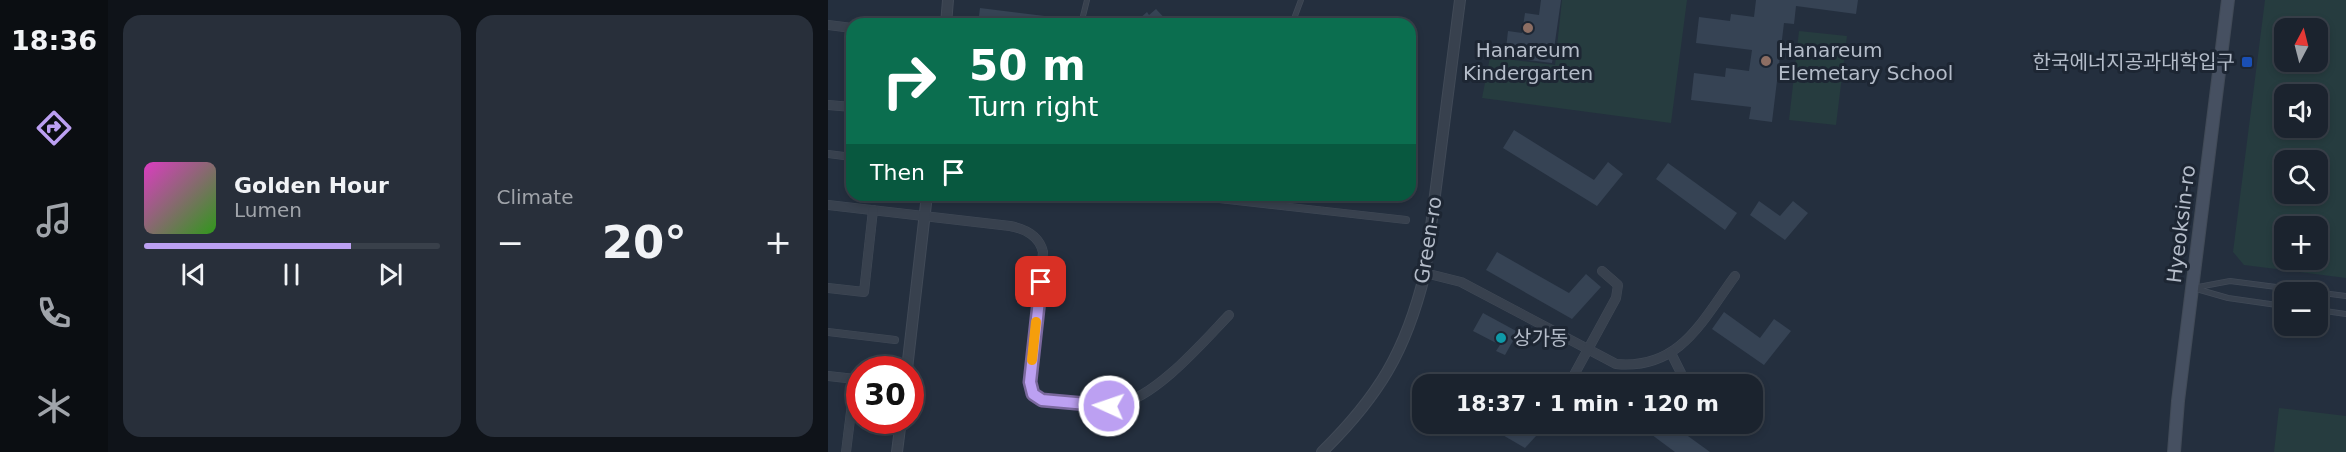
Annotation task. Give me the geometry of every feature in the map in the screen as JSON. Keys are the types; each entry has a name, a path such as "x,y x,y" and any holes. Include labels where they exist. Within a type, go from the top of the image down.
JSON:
{"main road":[{"name":"Hyeoksin-ro","path":"2174,452 2178,401 2228,0"}],"street":[{"path":"946,18 948,0"},
{"name":"Green-ro","path":"1322,452 1370,399 1398,354 1415,312 1425,273 1460,0"},
{"path":"828,25 846,27"},
{"path":"828,105 846,106"},
{"path":"828,154 846,156"},
{"path":"909,356 926,201"},
{"path":"1237,201 1406,220"},
{"path":"828,205 1017,228 1028,231 1038,240 1042,246 1043,262 1030,382 1033,394 1042,400 1100,406 1133,400 1167,376 1229,315"},
{"path":"828,288 864,292 873,210"},
{"path":"1575,374 1616,298 1618,285 1602,271"},
{"path":"1425,273 1461,282 1616,364 1630,366 1648,363 1671,353 1684,344 1735,276"},
{"path":"828,332 895,340"},
{"path":"1671,353 1681,373"},
{"path":"828,376 855,379 846,452"},
{"path":"897,452 899,434"}],"lane":[{"path":"1082,18 1087,0"},
{"path":"1294,18 1301,0"},
{"path":"2193,288 2230,281 2346,296"},
{"path":"2193,288 2228,298 2274,305"},
{"path":"2328,311 2346,314"}],"green space":[{"path":"1562,0 1687,0 1671,123 1482,98 1490,57 1555,65"},
{"path":"2265,0 2346,0 2346,278 2283,270 2328,270 2328,216 2274,216 2274,269 2244,265 2233,252"},
{"path":"1799,31 1847,36 1836,125 1789,120"},
{"path":"2279,408 2346,416 2346,452 2274,452"}],"building":[{"name":"Hanareum Kindergarten","path":"1541,0 1561,0 1552,63 1505,57 1508,31 1522,33 1525,13 1539,15"},
{"path":"1756,0 1858,0 1856,14 1796,6 1794,24 1784,23 1772,122 1749,119 1751,107 1691,100 1694,73 1725,77 1726,68 1749,71 1752,50 1696,43 1699,17 1730,21 1731,14 1754,17"},
{"path":"980,8 1061,18 979,18"},
{"path":"1156,9 1164,18 1140,18 1147,12 1149,15"},
{"path":"1514,130 1594,180 1608,162 1623,174 1597,206 1503,148"},
{"path":"1668,163 1737,213 1725,230 1656,179"},
{"path":"1759,201 1780,216 1793,201 1808,213 1785,240 1750,215"},
{"path":"1497,252 1569,293 1586,274 1601,287 1572,319 1486,270"},
{"path":"1724,312 1760,338 1774,319 1791,331 1764,365 1712,329"},
{"name":"상가동","path":"1483,313 1518,332 1505,355 1496,351 1500,345 1473,331"},
{"path":"1501,434 1538,434 1525,448"},
{"path":"1651,434 1685,434 1710,452 1675,452"}],"slow traffic":[{"path":"1032,360 1036,322"}],"place":[{"name":"Hanareum Kindergarten","path":"1528,28"},
{"name":"Hanareum Elemetary School","path":"1766,61"},
{"name":"한국에너지공과대학입구","path":"2247,62"},
{"name":"상가동","path":"1501,338"}],"route":[{"path":"1041,282 1030,382 1033,394 1042,400 1109,406"}]}
